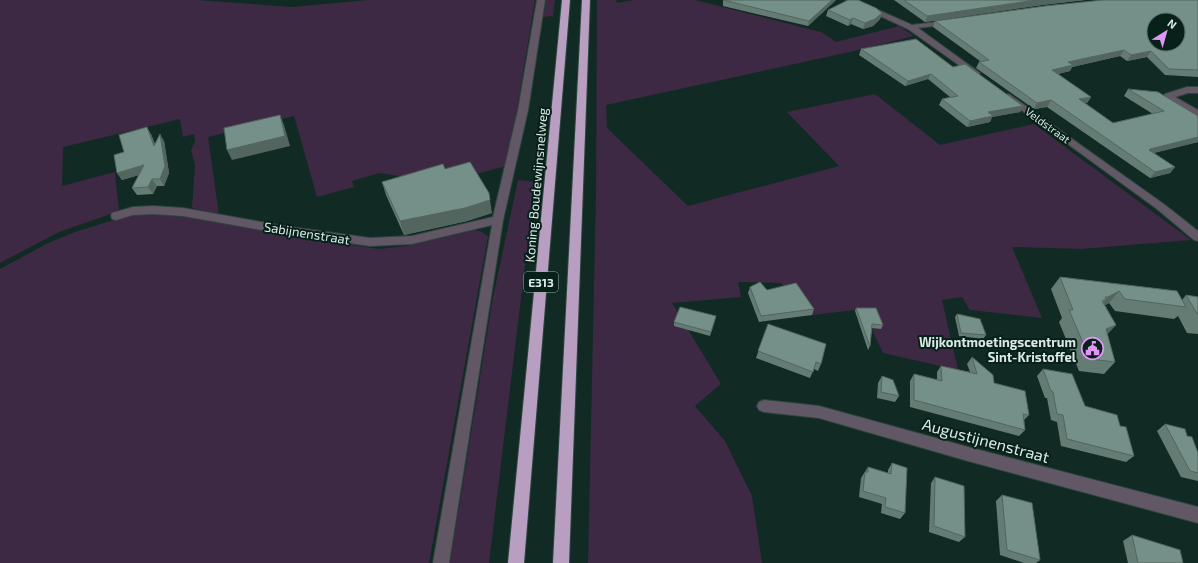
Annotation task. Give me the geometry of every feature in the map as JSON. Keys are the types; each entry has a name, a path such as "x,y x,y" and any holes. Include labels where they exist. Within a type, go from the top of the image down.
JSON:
{"highway":[{"name":"Koning Boudewijnsnelweg","path":"516,563 566,0"},
{"name":"E313","path":"561,563 586,0"}],"street":[{"path":"441,563 498,220 523,110 541,0"},
{"path":"850,0 911,27 982,78"},
{"path":"911,27 961,20"},
{"path":"1198,90 1187,90 1168,96 1198,114"},
{"name":"Veldstraat","path":"1001,91 1161,207 1198,237"},
{"name":"Sabijnenstraat","path":"116,216 133,210 183,212 284,230 370,242 412,240 498,220"},
{"name":"Augustijnenstraat","path":"764,406 819,412 968,454 1198,514"}],"shaded area":[{"path":"0,0 197,0 293,7 368,0 535,0 509,158 506,166 476,174 406,177 379,173 352,181 354,187 317,197 294,116 208,137 219,215 192,208 195,164 191,151 195,141 194,134 183,137 180,119 63,147 62,186 115,172 119,211 59,232 0,263"},
{"path":"546,0 555,0 553,16 543,17"},
{"path":"597,0 616,0 617,3 633,0 695,0 821,32 836,42 899,26 914,36 850,52 606,105 607,128 688,206 839,166 787,112 875,94 940,145 1034,124 1191,240 1081,249 1012,247 1042,318 970,310 962,297 942,300 958,370 883,353 862,309 806,316 781,283 738,282 741,297 672,303 721,384 695,406 725,441 752,496 762,563 588,563 596,194"},
{"path":"518,180 535,182 489,563 450,563 493,297"},
{"path":"177,214 286,235 379,249 406,246 474,230 482,232 488,236 429,563 0,563 0,269 48,243 75,232 130,215"}],"building":[{"path":"723,0 832,0 809,21"},
{"path":"848,0 858,0 876,8 882,13 875,19 865,23 853,18 850,20 828,10"},
{"path":"904,0 1036,0 927,16"},
{"path":"1103,0 1198,0 1198,70 1169,69 1152,52 1186,52 1186,12 1146,12 1146,52 1131,55 1124,50 1068,62 1073,65 1052,70 1091,97 1079,99 1113,123 1164,111 1128,89 1158,92 1198,116 1198,137 1150,149 1149,150 1175,167 1155,172 1051,100 1037,103 979,62 989,60 935,21 1045,6"},
{"path":"916,39 953,67 965,64 1023,106 988,112 993,116 970,121 942,99 958,96 931,74 908,81 861,49"},
{"path":"280,115 285,136 227,150 224,128"},
{"path":"147,127 154,146 160,134 165,166 160,179 152,179 148,187 132,188 144,165 117,173 114,155 124,152 119,135"},
{"path":"470,162 489,193 490,200 465,208 400,221 382,182 443,164 445,169"},
{"path":"1060,277 1177,291 1186,307 1125,299 1119,291 1105,297 1106,299 1102,301 1116,325 1106,329 1115,362 1090,359 1069,310 1073,310"},
{"path":"760,282 767,290 796,283 814,309 761,316 750,287"},
{"path":"1186,295 1198,297 1198,315"},
{"path":"680,307 716,316 711,332 674,322"},
{"path":"856,308 876,308 883,325 872,324 870,346"},
{"path":"957,314 980,319 986,335 961,333"},
{"path":"768,324 826,344 821,364 816,362 813,372 758,351"},
{"path":"972,357 993,375 994,383 1025,391 1029,415 1023,414 1025,430 914,400 914,374 942,381 941,366 977,374"},
{"path":"1043,369 1072,374 1085,406 1117,415 1120,426 1126,427 1134,456 1067,439 1063,415 1057,414 1053,392 1051,391"},
{"path":"882,376 893,380 899,396 881,392"},
{"path":"1165,424 1185,429 1187,436 1192,437 1198,453 1198,473 1190,471"},
{"path":"892,463 907,468 905,513 885,507 886,498 863,491 865,472 868,472 868,467 891,474"},
{"path":"935,477 964,486 965,537 934,526"},
{"path":"1002,495 1032,503 1040,560 1007,550"},
{"path":"1132,535 1180,550 1183,563 1138,563"}],"place":[{"name":"Wijkontmoetingscentrum Sint-Kristoffel","path":"1092,349"}]}
